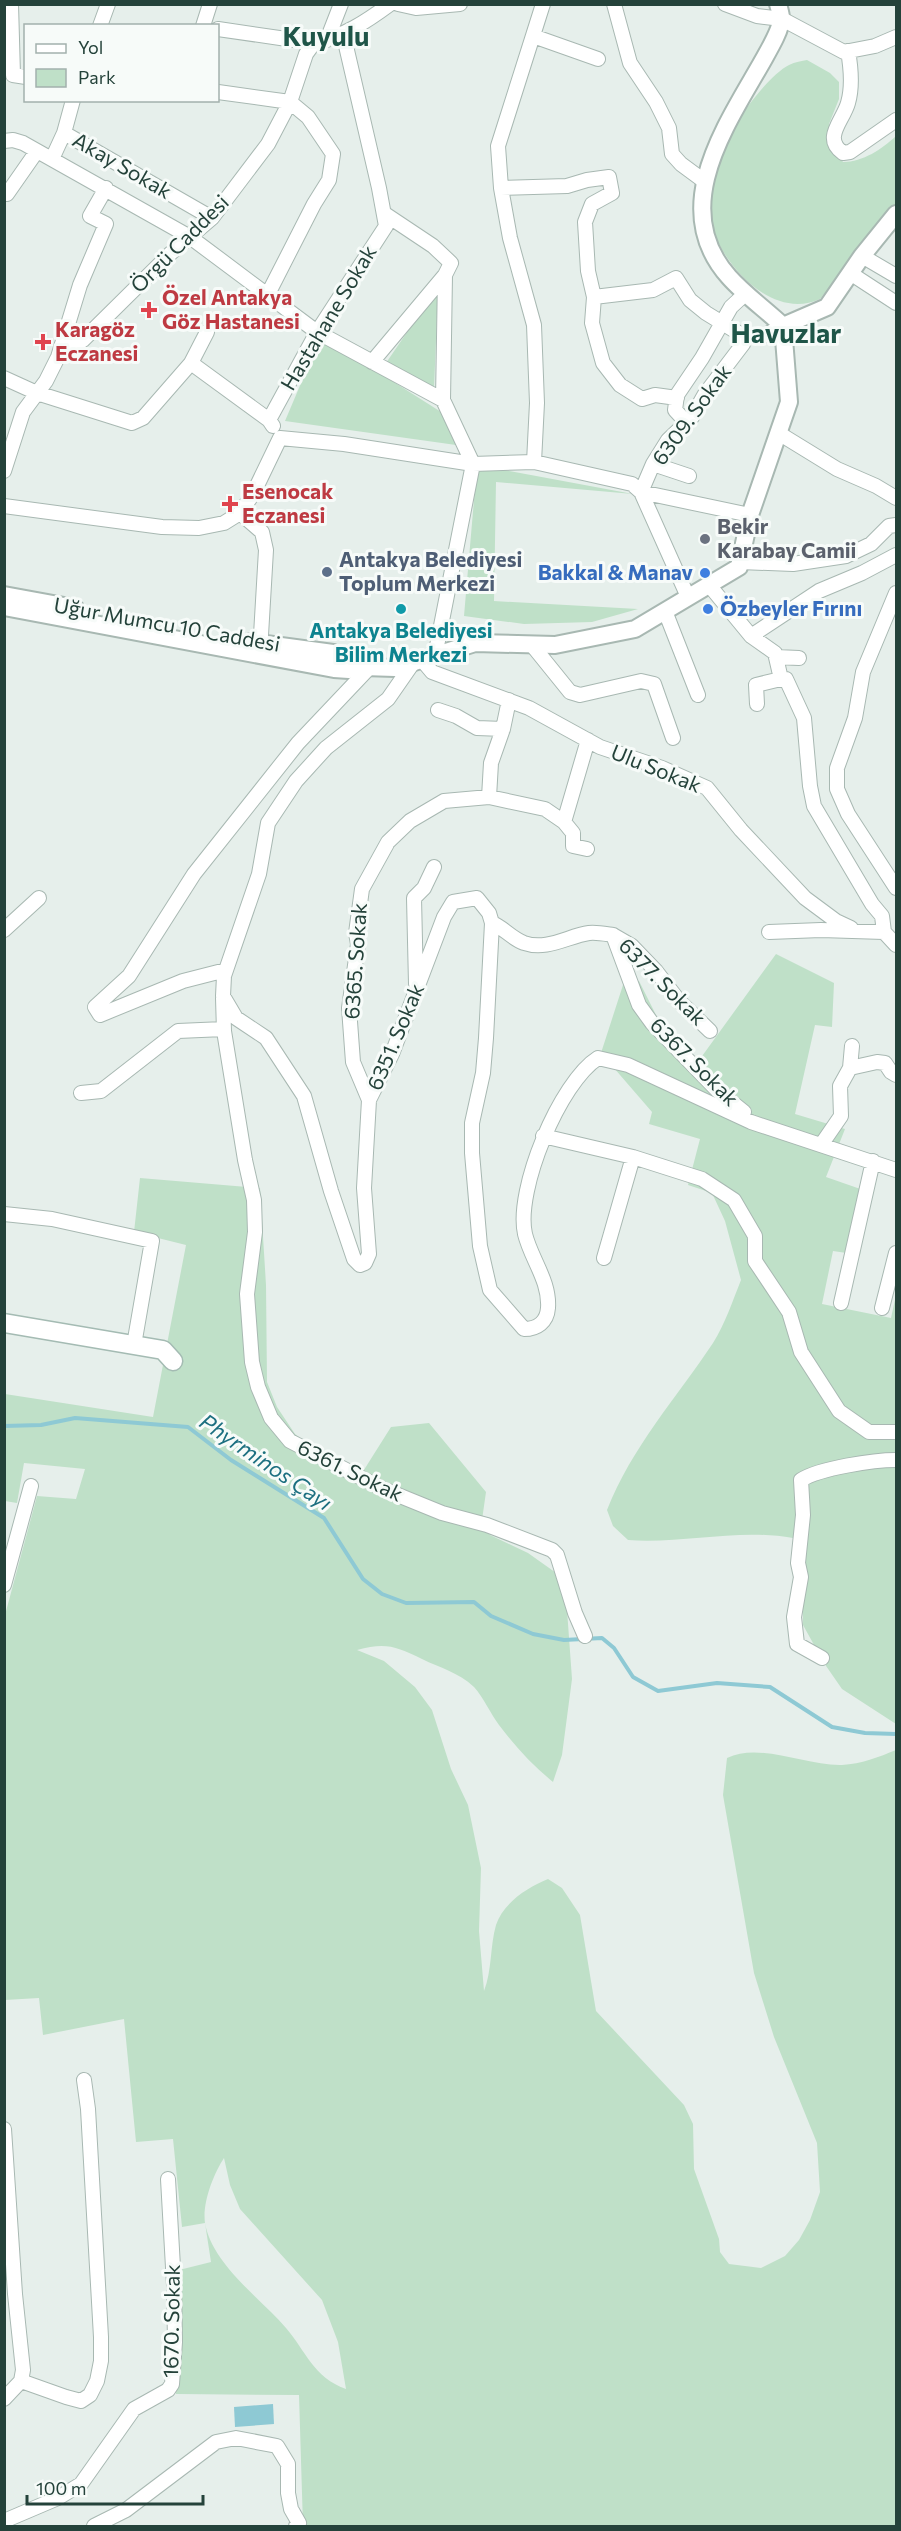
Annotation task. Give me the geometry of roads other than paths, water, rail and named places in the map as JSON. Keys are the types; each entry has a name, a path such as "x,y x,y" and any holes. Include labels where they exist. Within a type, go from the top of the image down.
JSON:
{"main road":[{"path":"4,1323 163,1350 173,1362"}],"street":[{"path":"11,4 13,75 24,77"},
{"path":"101,24 108,4"},
{"path":"204,24 210,4"},
{"name":"Örgü Caddesi","path":"4,471 23,412 58,357 83,340 171,253 212,218 268,144 290,102 306,54 320,41 341,4"},
{"path":"219,29 320,41 363,24 390,4"},
{"path":"398,4 416,6 460,4"},
{"path":"615,4 621,35 630,63 656,102 669,128 672,154 681,164 704,181"},
{"path":"725,4 757,16 780,12 844,52 875,46 897,38"},
{"path":"534,462 537,403 534,325 510,238 501,188 498,146 533,36 538,7"},
{"path":"780,12 770,48 724,127 704,181 701,196 704,227 711,253 728,276 783,326 789,402 780,434 750,515 740,562 793,564 846,556 871,544 890,526 897,525"},
{"path":"343,33 385,214 433,246 451,263 445,275 372,362"},
{"path":"533,36 598,58"},
{"path":"848,51 852,72 848,104 834,132 833,140 836,148 843,153 850,152 897,120"},
{"path":"219,92 290,102 316,127 333,154 329,180 314,204 268,294"},
{"path":"52,159 64,133 72,102"},
{"name":"Akay Sokak","path":"64,133 212,218"},
{"path":"4,141 13,140 37,151 190,237 317,332 443,400"},
{"path":"4,194 7,195 37,151"},
{"path":"501,188 567,186 609,177 612,193 592,204 585,222 588,271 594,297 592,323 603,363 620,385 642,399 655,395 677,398"},
{"path":"58,357 80,285 106,224 90,216 106,188"},
{"name":"Hastahane Sokak","path":"269,420 317,332 386,226 385,214"},
{"path":"594,297 653,290 676,278 690,300 706,313 745,337 760,337 827,307 862,256 896,215"},
{"path":"862,256 897,276"},
{"path":"850,273 897,303"},
{"path":"223,996 226,970 259,873 268,823 296,781 326,748 388,699 423,660 473,464 443,400 445,275"},
{"path":"686,423 675,410 677,398 730,308 746,294"},
{"path":"4,378 37,393 132,423 143,418 191,363 207,332"},
{"name":"6309. Sokak","path":"642,492 653,464 668,440 686,423 743,344 745,337"},
{"path":"191,363 269,420 280,438"},
{"path":"780,434 837,469 897,498"},
{"path":"280,438 344,444 473,464 534,462 632,484 642,492 750,515"},
{"path":"4,506 162,527 199,528 224,523 240,513 253,494 280,438"},
{"path":"653,464 689,476"},
{"path":"642,492 688,597"},
{"path":"240,513 262,532 266,550 260,649"},
{"path":"751,636 819,591 897,555"},
{"name":"Uğur Mumcu 10 Caddesi","path":"4,595 260,649 341,670 366,667 395,668 476,643 555,645 635,629 739,567 740,562"},
{"path":"709,585 751,636 775,653 781,679"},
{"path":"897,593 863,672 855,718 837,768 837,789 848,814 897,888"},
{"name":"Uğur Mumcu 10 Caddesi","path":"4,607 260,649"},
{"path":"665,610 698,695"},
{"path":"532,645 570,692 580,695 642,681 654,684 673,738"},
{"path":"776,657 799,658"},
{"name":"Ulu Sokak","path":"423,660 432,672 529,708 621,755 663,768 707,788 741,830 805,898 852,931"},
{"path":"226,970 183,981 100,1015 95,1007 129,976 194,874 298,743 366,667"},
{"path":"756,704 756,685 786,679 804,718 814,806 872,904 882,916 884,932 897,945"},
{"path":"489,797 490,763 503,729 509,700"},
{"path":"438,710 456,716 477,728 503,729"},
{"path":"586,849 573,846 573,833 564,822 588,740"},
{"name":"6365. Sokak","path":"369,1100 353,1062 349,1008 358,944 356,933 362,889 388,842 410,821 444,801 489,797 545,809 564,822"},
{"path":"416,995 414,897 424,888 434,867"},
{"path":"4,930 39,898"},
{"name":"6351. Sokak","path":"223,996 236,1018 266,1038 304,1096 349,1251 360,1265 365,1263 369,1254 364,1188 369,1100 392,1054 416,995 438,929 453,902 477,898 489,913 492,923"},
{"path":"613,935 590,933 562,943 526,944 510,936 502,927 492,923 483,1073 472,1123 472,1153 480,1246 490,1290 524,1329 532,1329 542,1324 549,1310 546,1288 525,1235 524,1210 528,1185 543,1136 577,1078 589,1063 598,1058 628,1065 771,1129 897,1170"},
{"path":"769,932 884,932"},
{"name":"6377. Sokak","path":"613,935 632,946 656,971 679,1001 710,1031"},
{"name":"6367. Sokak","path":"613,935 639,1005 652,1023 683,1052 718,1091 738,1108 771,1129"},
{"name":"6361. Sokak","path":"223,996 224,1029 245,1160 254,1200 255,1232 247,1294 252,1362 258,1387 271,1418 290,1441 317,1457 383,1489 552,1550 559,1560 575,1613 585,1636"},
{"path":"81,1093 101,1091 178,1031 224,1029"},
{"path":"821,1145 841,1116 840,1086 850,1068 852,1046"},
{"path":"850,1068 877,1062 885,1063 891,1072 897,1075"},
{"path":"543,1136 633,1156 702,1179 734,1200 755,1236 755,1261 789,1312 801,1352 839,1411 869,1432 897,1432"},
{"path":"604,1258 633,1156"},
{"path":"841,1303 873,1161"},
{"path":"4,1214 52,1219 152,1241 134,1345"},
{"path":"882,1308 897,1253"},
{"path":"822,1658 797,1644 794,1634 794,1617 801,1577 798,1563 803,1515 801,1480 850,1465 897,1460"},
{"path":"4,1584 31,1486"},
{"path":"21,2381 81,2401 90,2395 100,2372 101,2337 97,2248 84,2080"},
{"path":"4,2129 15,2294 23,2370 21,2381 4,2399"},
{"name":"1670. Sokak","path":"4,2521 58,2498 81,2484 134,2409 168,2390 172,2384 175,2342 168,2180"},
{"path":"94,2526 126,2510 216,2442 236,2438 277,2446 288,2464 288,2493 291,2509 299,2523 296,2526"}],"water":[{"path":"273,2404 274,2424 235,2427 234,2407"}],"waterway":[{"name":"Phyrminos Çayı","path":"4,1426 41,1425 75,1418 188,1427 231,1460 324,1518 363,1579 382,1594 406,1603 474,1602 491,1616 533,1634 564,1640 602,1638 614,1648 633,1677 658,1691 717,1683 770,1687 832,1727 865,1733 896,1734"}],"place":[{"name":"Özel Antakya Göz Hastanesi","path":"149,310"},
{"name":"Karagöz Eczanesi","path":"43,342"},
{"name":"Esenocak Eczanesi","path":"230,504"},
{"name":"Bekir Karabay Camii","path":"705,539"},
{"name":"Antakya Belediyesi Toplum Merkezi","path":"327,572"},
{"name":"Bakkal & Manav","path":"705,573"},
{"name":"Antakya Belediyesi Bilim Merkezi","path":"401,609"},
{"name":"Özbeyler Fırını","path":"708,609"}],"district":[{"name":"Kuyulu","path":"326,37"},
{"name":"Havuzlar","path":"786,334"}]}
